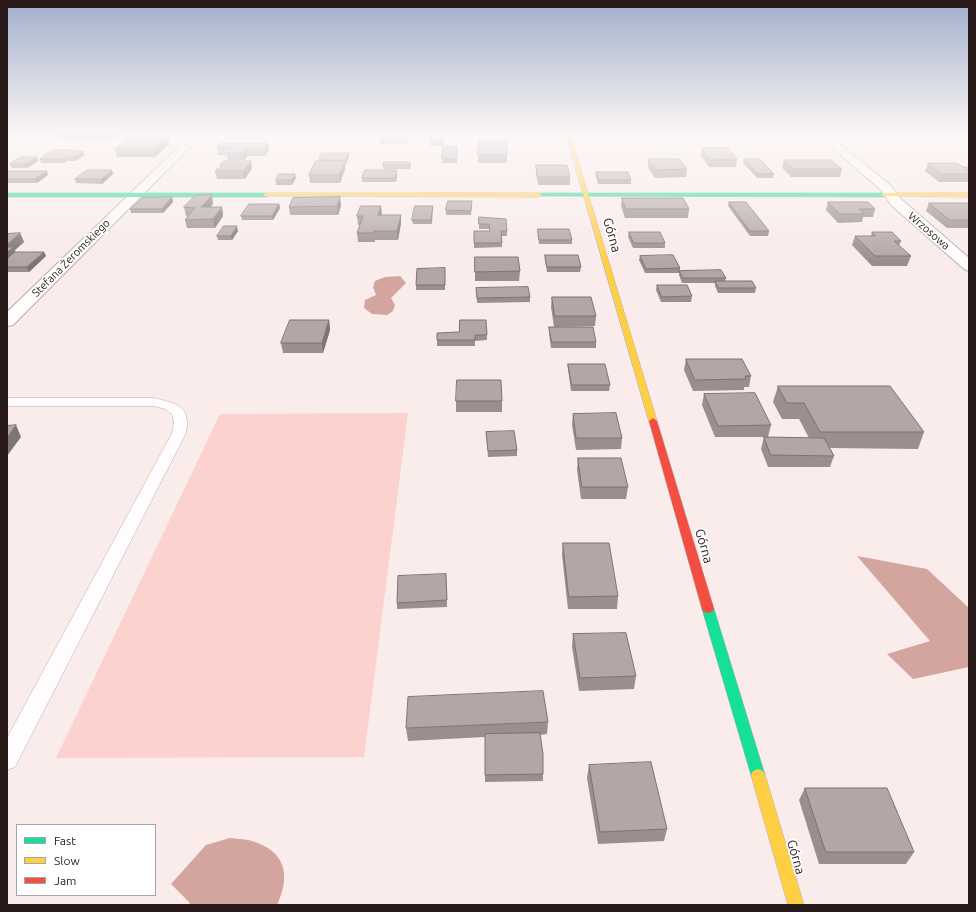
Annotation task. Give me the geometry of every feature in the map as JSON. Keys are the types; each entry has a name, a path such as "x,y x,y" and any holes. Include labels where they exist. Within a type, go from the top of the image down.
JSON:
{"street":[{"name":"Stefana Żeromskiego","path":"7,321 154,177"},
{"name":"Górna","path":"581,177 796,905"},
{"name":"Wrzosowa","path":"873,177 885,187 896,202 969,266"},
{"path":"7,194 969,194"}],"lane":[{"path":"7,402 154,402 170,406 178,412 181,422 179,433 7,760"}],"shaded area":[{"path":"400,276 406,283 391,298 395,305 393,311 387,315 372,314 364,308 365,300 376,295 373,287 375,281 385,277"},
{"path":"408,413 364,757 56,758 220,414"},
{"path":"857,556 927,569 969,608 969,667 913,679 887,654 930,641"},
{"path":"230,838 255,842 266,847 279,859 283,867 284,885 277,905 190,905 189,902 171,884 206,845"}],"building":[{"path":"7,177 39,177 35,179 7,179"},
{"path":"78,177 104,177 101,179 75,179"},
{"path":"278,177 294,177 292,180 276,180"},
{"path":"363,177 395,177 395,178 362,178"},
{"path":"538,177 570,177 538,177"},
{"path":"598,177 630,177 631,180 599,180"},
{"path":"196,195 212,195 201,207 222,207 213,219 185,220 195,208 184,207"},
{"path":"172,197 162,209 130,209 142,198"},
{"path":"340,197 337,206 289,207 293,198"},
{"path":"622,198 683,198 689,209 626,209"},
{"path":"448,201 472,201 471,211 446,210"},
{"path":"729,202 746,202 769,231 750,231"},
{"path":"828,202 868,202 875,209 859,209 864,214 840,214"},
{"path":"929,203 967,203 969,205 969,220 950,220"},
{"path":"249,204 279,204 272,216 241,216"},
{"path":"361,206 381,206 378,215 401,215 397,231 357,233 363,216 357,216"},
{"path":"415,206 433,206 431,220 412,220"},
{"path":"479,217 506,219 507,231 501,231 502,243 474,243 474,231 490,231 489,224 479,224"},
{"path":"224,226 237,226 231,236 217,236"},
{"path":"538,229 569,229 572,240 539,240"},
{"path":"629,232 660,232 665,243 634,243"},
{"path":"872,232 892,232 901,241 894,241 911,256 875,256 855,236 875,236"},
{"path":"20,233 7,245 7,234"},
{"path":"7,247 13,247 7,253"},
{"path":"15,252 44,252 27,267 7,267 7,259"},
{"path":"545,255 578,255 581,267 547,267"},
{"path":"673,255 680,268 646,269 640,256"},
{"path":"475,257 518,257 520,271 475,272"},
{"path":"445,268 445,285 416,285 417,269"},
{"path":"721,270 726,278 683,278 679,271"},
{"path":"715,281 752,281 756,288 719,288"},
{"path":"657,285 687,285 692,296 662,297"},
{"path":"528,287 530,297 477,298 476,288"},
{"path":"552,297 591,297 596,316 555,316"},
{"path":"290,320 329,320 322,343 281,343"},
{"path":"460,320 486,320 487,335 475,335 475,340 437,340 437,333 459,332"},
{"path":"549,327 593,327 596,342 552,342"},
{"path":"686,359 742,359 751,376 745,376 746,379 695,380"},
{"path":"568,364 605,364 610,385 572,385"},
{"path":"457,380 501,380 502,401 456,401"},
{"path":"778,386 890,386 924,432 820,432 804,403 787,403"},
{"path":"755,393 771,425 718,426 704,394"},
{"path":"616,413 622,438 576,438 573,414"},
{"path":"16,425 7,438 7,426"},
{"path":"514,431 517,450 488,451 486,432"},
{"path":"764,437 824,438 834,456 771,455"},
{"path":"578,458 621,458 628,487 582,487"},
{"path":"563,543 609,543 618,596 569,597"},
{"path":"446,574 447,600 397,603 398,576"},
{"path":"626,633 636,676 580,678 573,634"},
{"path":"543,691 548,722 406,728 408,697"},
{"path":"540,733 543,754 543,774 485,775 485,734"},
{"path":"651,762 667,829 600,832 589,765"},
{"path":"805,788 887,788 914,852 826,852"}],"traffic: fast":[{"path":"7,195 266,195"},
{"path":"539,195 884,195"},
{"path":"708,609 758,775"}],"traffic: slow":[{"path":"581,177 653,421"},
{"path":"266,195 539,195"},
{"path":"884,195 969,195"},
{"path":"758,775 796,905"}],"traffic: jam":[{"path":"653,421 708,609"}]}
